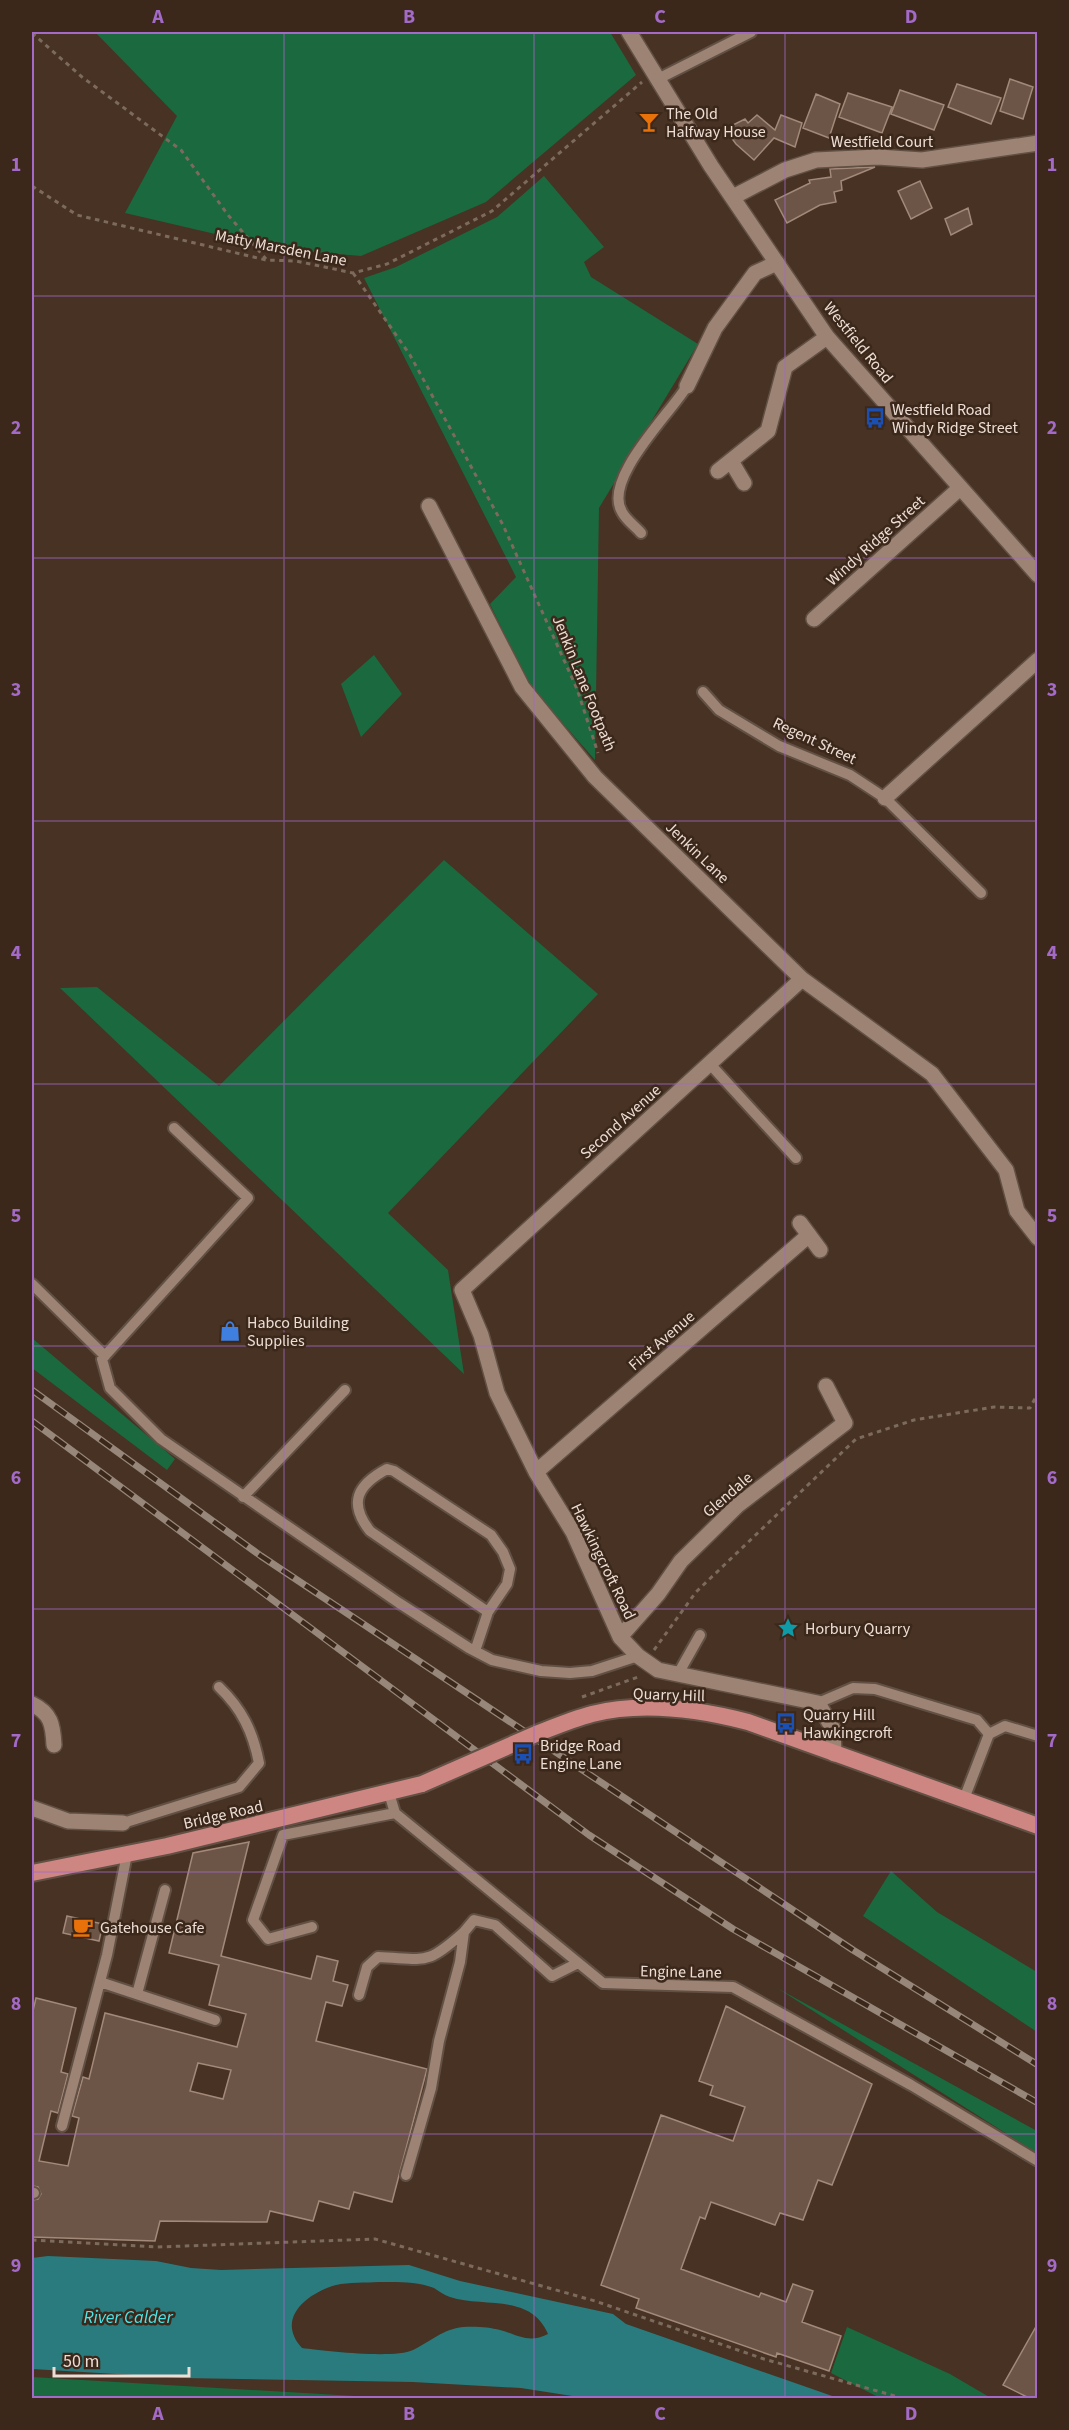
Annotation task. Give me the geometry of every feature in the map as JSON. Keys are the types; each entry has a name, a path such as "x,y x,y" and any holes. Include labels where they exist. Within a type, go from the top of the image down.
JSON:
{"highway":[{"name":"Quarry Hill","path":"422,1784 536,1734 594,1714 645,1708 700,1710 748,1722 1038,1826"},
{"name":"Bridge Road","path":"32,1873 127,1854 422,1784"}],"street":[{"name":"Westfield Road","path":"629,32 654,76 827,337 1038,575"},
{"name":"Westfield Court","path":"734,197 785,170 816,160 878,157 922,160 1038,143"},
{"path":"687,386 716,327 755,273 777,262"},
{"path":"718,471 768,431 785,367 827,337"},
{"path":"731,462 744,483"},
{"name":"Windy Ridge Street","path":"814,619 960,488"},
{"name":"Jenkin Lane","path":"429,506 522,687 595,777 802,979 932,1074 1006,1170 1017,1211 1038,1238"},
{"path":"885,798 1038,660"},
{"name":"Second Avenue","path":"462,1290 802,979"},
{"name":"First Avenue","path":"536,1472 804,1229 820,1250"},
{"name":"Hawkingcroft Road","path":"462,1290 481,1335 496,1393 536,1472 573,1532 620,1637 647,1663"},
{"name":"Glendale","path":"620,1637 658,1594 681,1561 738,1505 845,1423 826,1386"},
{"path":"647,1663 678,1674 818,1703 833,1729 834,1754"},
{"path":"32,1704 47,1714 52,1724 54,1744"},
{"path":"32,1808 68,1821 123,1823"}],"lane":[{"path":"654,76 751,32"},
{"path":"640,532 621,512 619,491 627,470 640,448 687,386"},
{"name":"Regent Street","path":"703,692 719,710 778,746 850,776 885,798 981,893"},
{"path":"709,1063 796,1158"},
{"path":"174,1128 248,1198 102,1359 110,1388 129,1411 160,1439 243,1497 399,1603 492,1660 541,1671 570,1673 647,1663"},
{"path":"32,1284 105,1356"},
{"path":"243,1497 345,1390"},
{"path":"475,1651 488,1612 507,1584 510,1569 503,1552 491,1535 394,1471 387,1469 366,1483 356,1503 359,1517 370,1531 488,1612"},
{"path":"678,1674 700,1635"},
{"path":"123,1823 239,1787 250,1777 259,1763 249,1725 233,1700 219,1687"},
{"path":"818,1703 853,1688 875,1689 977,1720 989,1734"},
{"path":"964,1800 989,1734 1005,1726 1038,1736"},
{"path":"312,1927 268,1939 253,1920 283,1835 395,1813 389,1793"},
{"name":"Engine Lane","path":"395,1813 603,1983 733,1987 911,2085 1038,2161"},
{"path":"62,2126 100,1982 127,1854"},
{"path":"137,1994 165,1890"},
{"path":"359,1995 367,1967 378,1957 421,1961 440,1953 474,1920 495,1925 552,1976 578,1963"},
{"path":"406,2175 431,2088 439,2041 460,1962 464,1932"},
{"path":"100,1982 215,2020"}],"path":[{"path":"32,33 82,77 181,150 228,215 266,260"},
{"name":"Matty Marsden Lane","path":"32,186 77,215 266,260 296,261 353,273 387,264 492,211 654,76"},
{"name":"Jenkin Lane Footpath","path":"353,273 410,355 449,424 538,598 577,689 599,757"},
{"path":"571,1701 647,1663 696,1592 856,1439 914,1420 994,1407 1030,1408 1038,1393"},
{"path":"32,2240 157,2247 375,2239 595,2301 764,2359 902,2398"}],"green space":[{"path":"95,32 610,32 636,75 486,202 361,256 279,249 125,213 177,116"},
{"path":"544,176 604,247 584,262 591,277 698,344 599,508 595,760 529,685 490,604 516,577 364,278 396,267 497,217"},
{"path":"374,655 402,694 361,737 341,684"},
{"path":"444,860 598,994 388,1213 448,1270 464,1374 60,988 97,987 219,1086"},
{"path":"32,1338 175,1459 167,1470 32,1368"},
{"path":"891,1871 937,1912 1037,1972 1037,2032 863,1916"},
{"path":"777,1988 1037,2131 1037,2153"},
{"path":"847,2327 950,2374 991,2398 880,2398 831,2373"},
{"path":"32,2377 389,2398 32,2398"}],"water":[{"name":"River Calder","path":"48,2256 156,2261 191,2268 221,2270 409,2265 460,2281 613,2314 626,2324 838,2398 585,2398 521,2388 413,2382 183,2378 32,2369 32,2258","holes":["386,2282 420,2284 434,2288 450,2297 518,2307 530,2312 540,2321 548,2334 541,2337 524,2338 492,2328 463,2327 443,2333 404,2353 375,2354 302,2348 292,2327 293,2317 305,2301 336,2285"]}],"building":[{"path":"1010,79 1033,87 1023,119 1000,111"},
{"path":"957,84 1001,98 991,124 948,107"},
{"path":"900,90 944,105 934,130 891,114"},
{"path":"848,93 892,107 882,133 839,117"},
{"path":"816,94 840,104 829,138 803,128"},
{"path":"757,115 775,130 781,115 802,123 795,147 774,138 754,160 736,144 725,129 745,119 748,123"},
{"path":"875,167 841,181 842,190 834,192 836,202 820,205 787,223 775,200 810,183 809,180 831,177 830,169"},
{"path":"920,181 932,208 911,219 898,191"},
{"path":"968,208 972,224 951,235 945,219"},
{"path":"249,1842 221,1956 311,1979 317,1956 338,1961 333,1981 348,1985 342,2006 326,2002 316,2041 427,2069 392,2202 354,2192 349,2209 319,2201 313,2221 270,2211 267,2222 160,2221 155,2241 32,2237 32,2200 38,2199 41,2194 38,2187 32,2186 32,2015 36,1998 76,2008 61,2072 68,2074 58,2113 51,2111 39,2161 68,2166 79,2118 72,2116 83,2077 89,2079 105,2013 237,2047 246,2014 209,2005 219,1965 169,1953 193,1853","holes":["198,2063 231,2070 223,2099 190,2091"]},
{"name":"Gatehouse Cafe","path":"67,1916 103,1924 99,1941 63,1933"},
{"path":"726,2006 872,2084 832,2185 818,2180 803,2220 780,2213 775,2225 711,2202 705,2219 700,2217 681,2269 759,2297 761,2293 786,2302 793,2284 813,2291 802,2322 841,2336 829,2371 777,2353 776,2357 636,2308 639,2299 601,2285 661,2115 733,2141 745,2107 710,2095 713,2086 699,2081"},
{"path":"1038,2323 1038,2398 1029,2398 1003,2385"}],"railway":[{"path":"32,1390 261,1556 853,1950 1038,2065"},
{"path":"32,1421 589,1835 733,1929 1038,2103"}],"place":[{"name":"The Old Halfway House","path":"649,122"},
{"name":"Westfield Road Windy Ridge Street","path":"875,418"},
{"name":"Habco Building Supplies","path":"230,1331"},
{"name":"Horbury Quarry","path":"788,1628"},
{"name":"Quarry Hill Hawkingcroft","path":"786,1723"},
{"name":"Bridge Road Engine Lane","path":"523,1754"},
{"name":"Gatehouse Cafe","path":"83,1927"}]}
